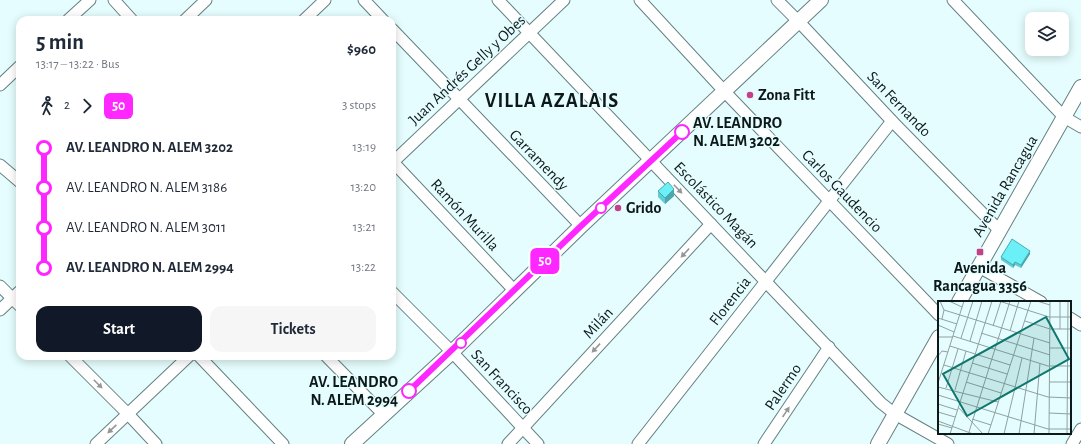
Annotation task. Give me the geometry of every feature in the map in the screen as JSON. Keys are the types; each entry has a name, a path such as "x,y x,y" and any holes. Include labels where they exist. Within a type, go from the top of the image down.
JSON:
{"main road":[{"path":"352,444 452,352 581,226 821,0"},
{"name":"Avenida Rancagua","path":"960,301 1081,87"},
{"path":"878,444 938,339"}],"street":[{"path":"72,16 90,0"},
{"path":"114,0 128,16"},
{"path":"190,16 206,0"},
{"path":"308,16 325,0"},
{"path":"364,0 379,16"},
{"name":"Escolástico Magán","path":"498,0 881,402 896,414 948,444"},
{"name":"Juan Andrés Gelly y Obes","path":"396,158 564,0"},
{"name":"Carlos Gaudencio","path":"640,0 725,92 938,314"},
{"name":"San Fernando","path":"777,0 892,121 999,230"},
{"path":"953,0 1064,117 1081,126"},
{"name":"Garramendy","path":"396,33 581,226"},
{"path":"0,85 16,70"},
{"name":"Florencia","path":"638,444 892,121"},
{"path":"0,165 16,178"},
{"name":"Ramón Murilla","path":"396,166 510,287 515,290"},
{"name":"Milán","path":"508,444 711,224"},
{"path":"979,267 1039,301"},
{"path":"0,286 16,297"},
{"name":"San Francisco","path":"396,296 452,352 538,444"},
{"path":"0,310 16,299"},
{"path":"1071,319 1081,324"},
{"name":"Palermo","path":"764,444 829,347"},
{"path":"74,360 156,444"},
{"path":"96,444 185,360"},
{"path":"203,360 283,444"},
{"path":"330,360 384,415"}],"building":[{"path":"668,182 674,189 665,198 658,191"},
{"path":"1012,239 1030,251 1021,265 1015,262 1013,265 1001,257"}],"bus line":[{"name":"50","path":"409,391 581,226 682,132"}],"place":[{"name":"Zona Fitt","path":"750,95"},
{"name":"AV. LEANDRO N. ALEM 3202","path":"682,132"},
{"name":"Grido","path":"618,208"},
{"name":"Avenida Rancagua 3356","path":"980,252"},
{"name":"AV. LEANDRO N. ALEM 2994","path":"409,391"}],"district":[{"name":"VILLA AZALAIS","path":"552,101"}]}
